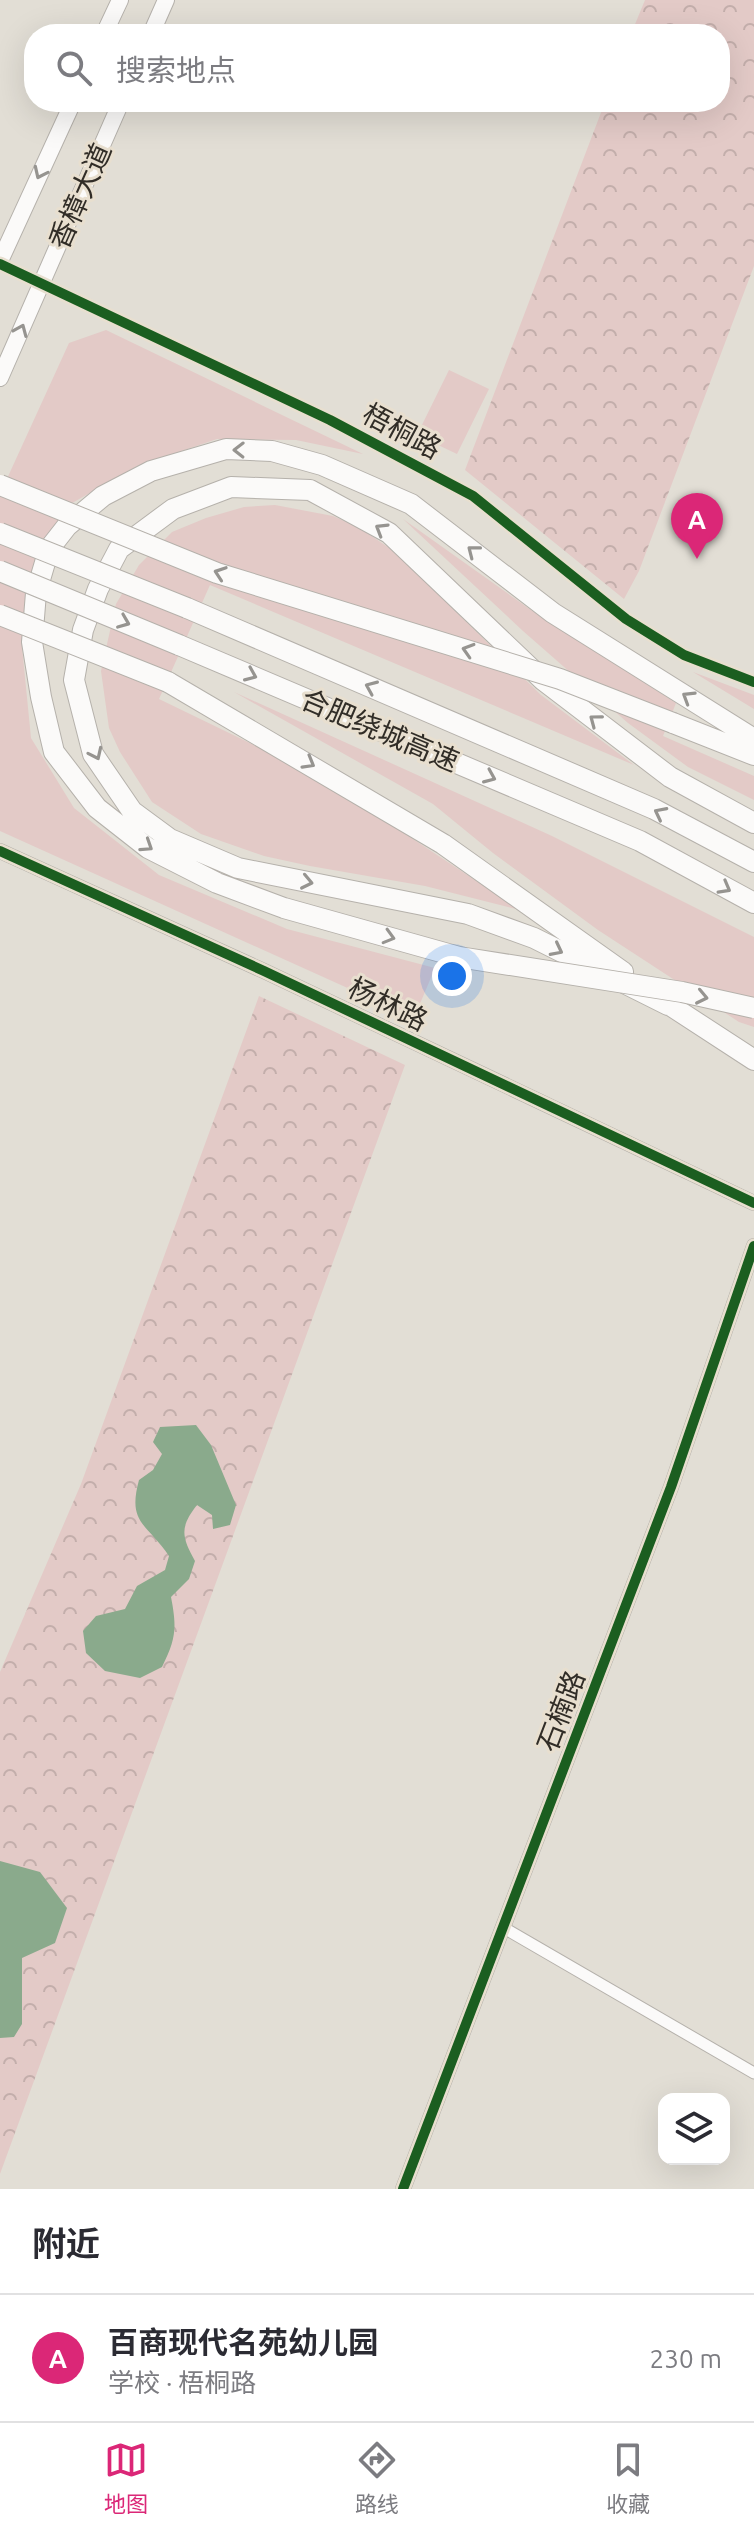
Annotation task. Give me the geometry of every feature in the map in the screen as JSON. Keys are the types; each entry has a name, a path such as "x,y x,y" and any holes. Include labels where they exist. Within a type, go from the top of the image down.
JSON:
{"highway":[{"path":"754,739 553,613 411,504 322,465 272,451 226,449 151,471 103,496 67,526 49,549 36,593 32,642 54,752 97,808 138,840 217,883 284,908 459,957 682,992 754,1008"},
{"path":"0,485 217,573 560,679 754,755"},
{"path":"668,1005 534,938 468,914 238,868 170,839 132,811 93,754 74,680 83,630 98,589 119,549 173,509 231,487 310,490 389,533 543,680 670,777 754,823"},
{"name":"合肥绕城高速","path":"0,533 187,608 654,809 754,862"},
{"name":"合肥绕城高速","path":"0,571 640,841 754,903"},
{"path":"0,615 168,682 443,844 668,1005 754,1060"}],"main road":[{"path":"109,24 120,0"},
{"path":"155,24 166,0"},
{"name":"香樟大道","path":"0,262 68,112"},
{"name":"香樟大道","path":"0,378 117,112"}],"street":[{"name":"梧桐路","path":"0,262 330,420 473,496 626,619 684,655 754,682"},
{"name":"杨林路","path":"0,851 264,971 754,1203"},
{"name":"石楠路","path":"403,2189 671,1487 754,1246"},
{"path":"504,1928 754,2073"}],"green space":[{"path":"645,0 754,0 754,266 639,571 624,599 465,470 601,112 730,112 730,24 635,24"},
{"path":"106,330 363,454 296,440 217,439 137,466 67,506 33,566 22,647 31,738 74,808 159,875 287,929 435,968 414,1018 0,831 0,494 69,343"},
{"path":"449,370 489,389 457,454 417,435"},
{"path":"275,505 333,516 360,528 395,552 541,695 634,765 210,585 159,699 339,790 520,910 425,886 264,856 201,834 152,802 120,752 109,728 101,671 116,604 139,565 172,532 244,507"},
{"path":"403,519 531,610 676,703 663,736 754,776 754,800 688,767 628,723"},
{"path":"693,672 754,695 754,709"},
{"path":"234,692 552,836 754,937 754,1027 739,1022 598,930 493,853 433,804"},
{"path":"259,996 405,1065 0,2174 0,1672 81,1484"}],"shaded area":[{"path":"196,1425 211,1445 236,1505 230,1525 213,1529 212,1515 197,1505 187,1520 185,1539 195,1561 189,1579 171,1597 174,1633 162,1667 140,1678 105,1671 86,1653 83,1631 96,1616 125,1609 137,1586 165,1570 169,1556 137,1515 139,1480 153,1470 162,1454 153,1442 160,1427"},
{"path":"0,1861 40,1872 67,1908 55,1943 22,1958 22,2024 14,2037 0,2038"}],"cycle path":[{"path":"0,264 330,420 473,496 626,619 684,655 754,682"},
{"path":"0,851 264,971 754,1203"},
{"path":"403,2189 671,1487 754,1246"}],"place":[{"name":"百商现代名苑幼儿园","path":"697,559"}]}
